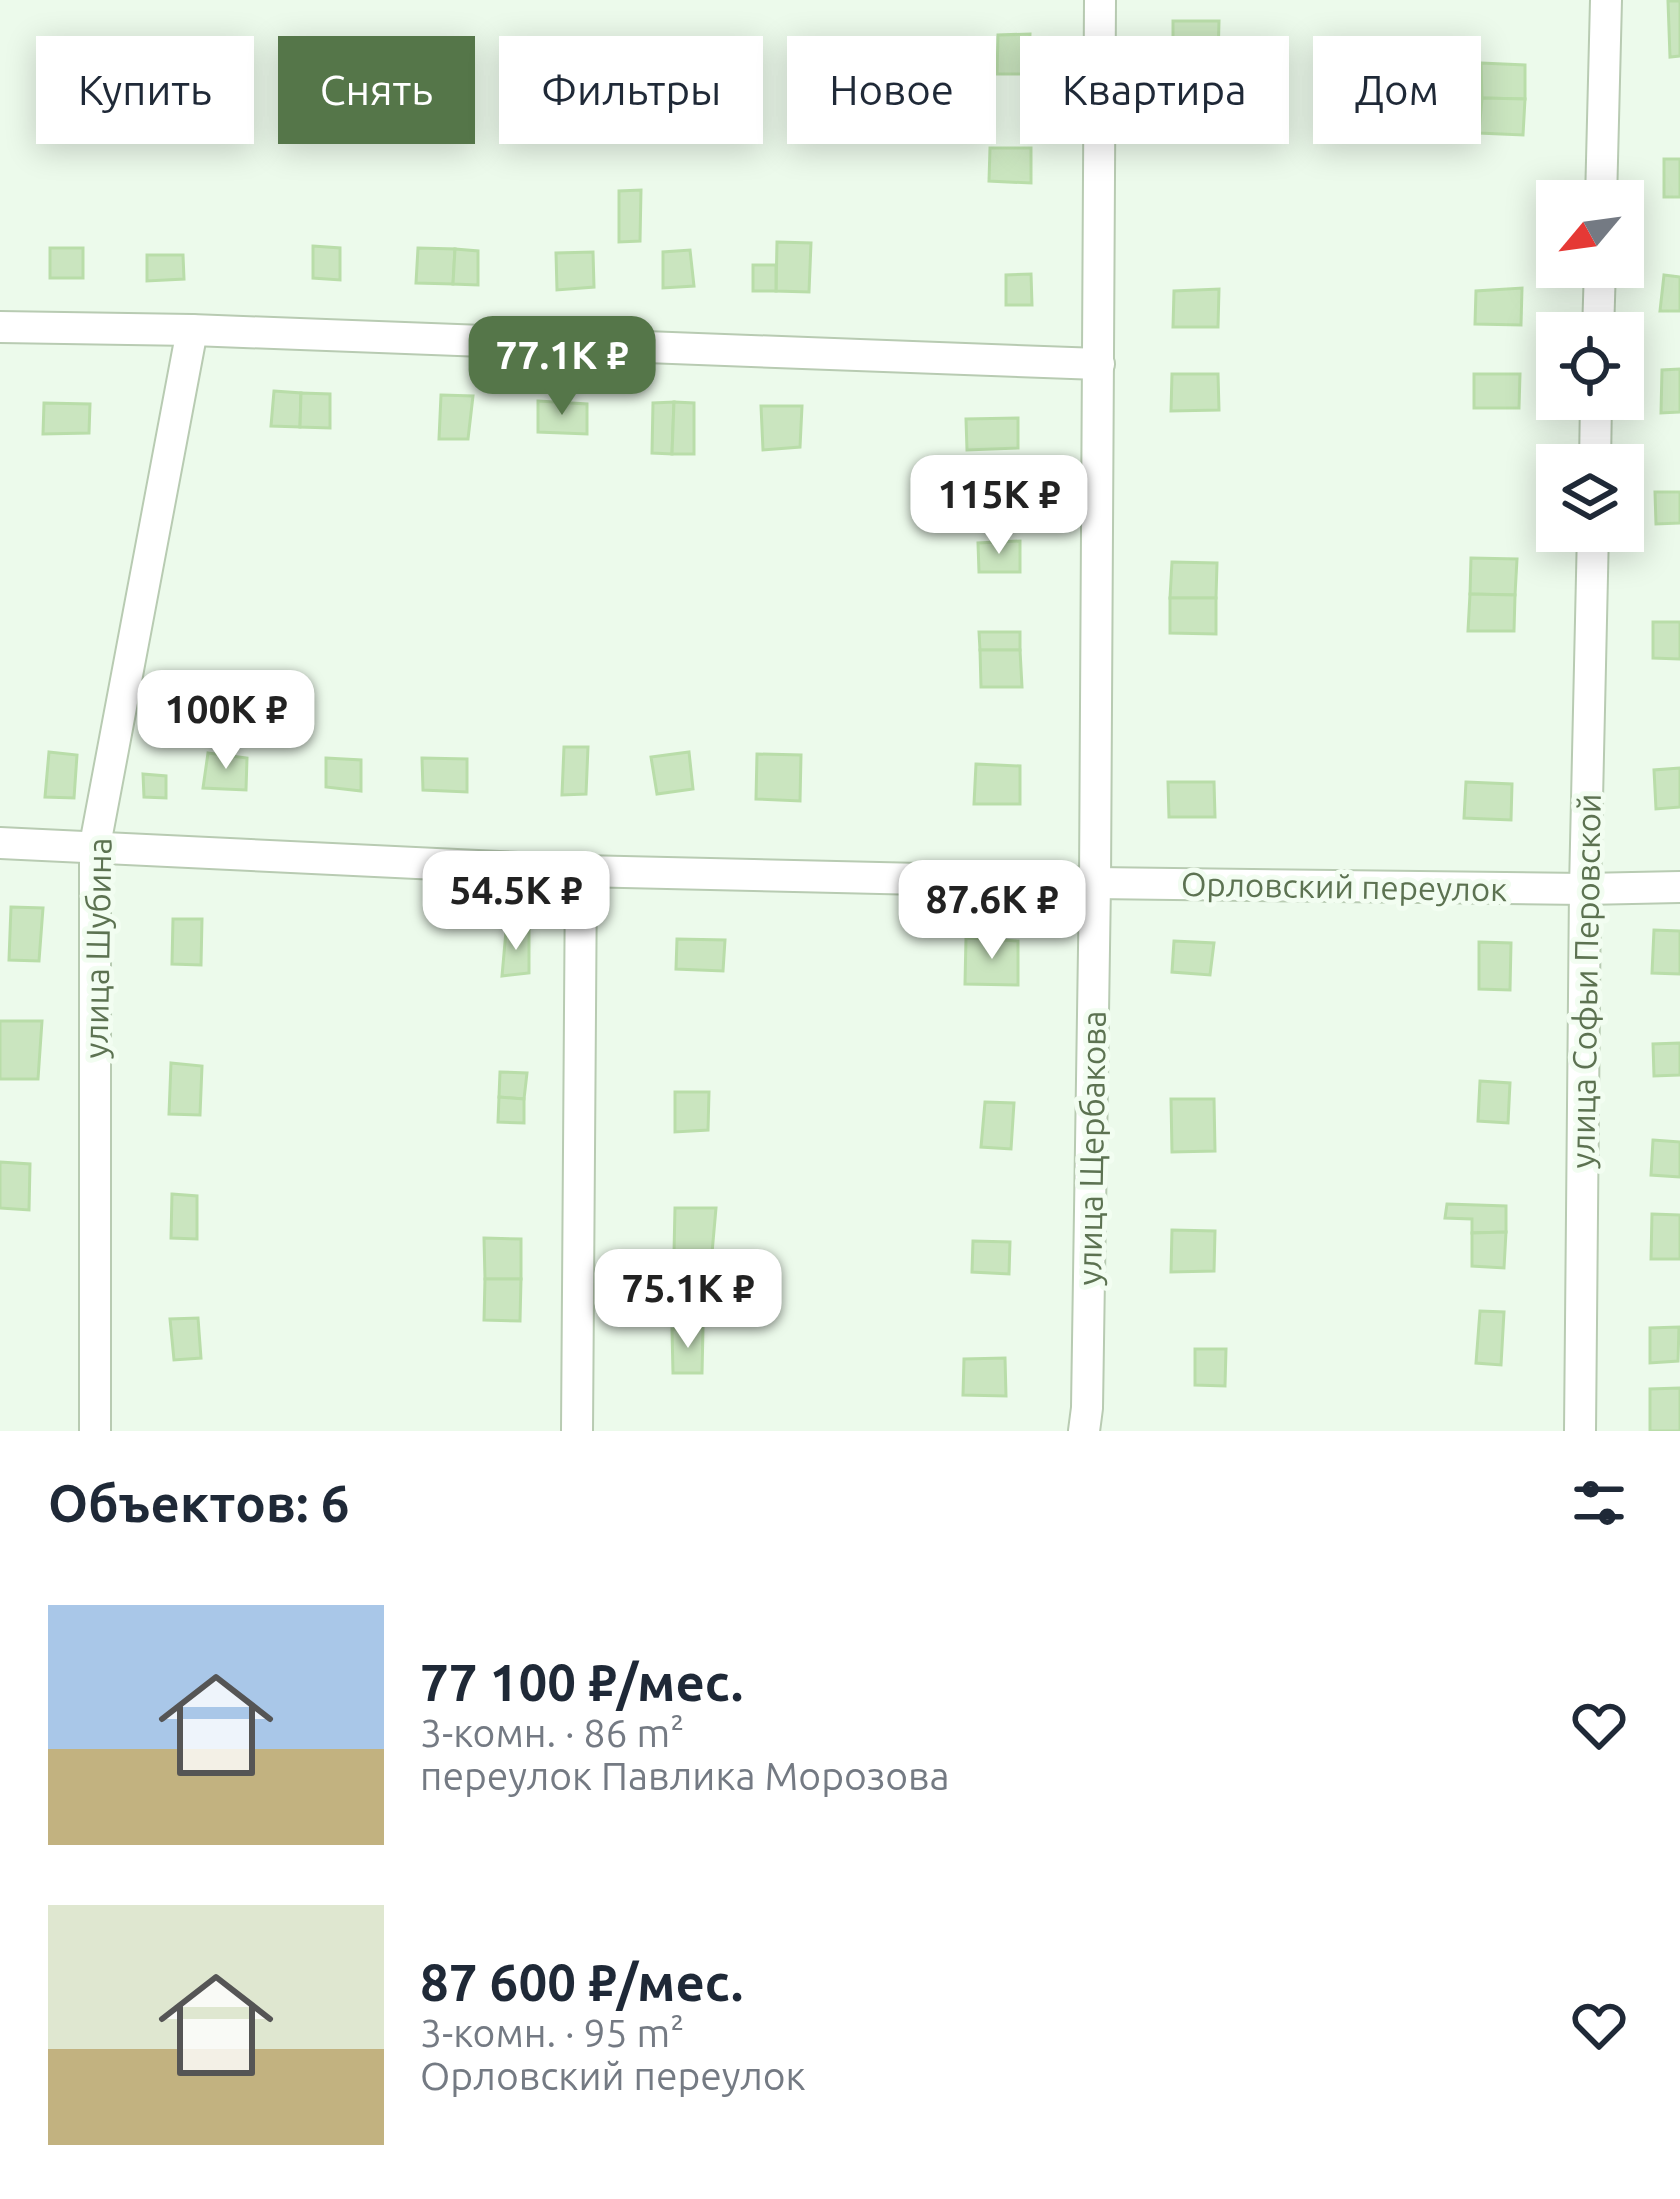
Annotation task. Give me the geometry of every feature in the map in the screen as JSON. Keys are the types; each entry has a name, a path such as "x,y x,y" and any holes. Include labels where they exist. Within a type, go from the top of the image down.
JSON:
{"street":[{"name":"улица Щербакова","path":"1084,1431 1095,883 1100,0"},
{"path":"1602,180 1606,0"},
{"path":"0,327 1100,364"},
{"name":"улица Шубина","path":"95,1431 95,845 192,330"},
{"name":"улица Софьи Перовской","path":"1580,1431 1593,552"},
{"name":"Орловский переулок","path":"0,843 581,872 1095,883 1680,886"},
{"path":"578,1431 581,872"}],"building":[{"path":"1668,1 1680,1 1680,56 1670,57"},
{"path":"1173,21 1219,21 1219,36 1173,36"},
{"path":"1030,34 1020,36 1020,74 997,74 998,35"},
{"path":"1481,63 1525,65 1525,99 1482,98"},
{"path":"1482,98 1525,99 1523,135 1481,133"},
{"path":"990,148 1031,148 1031,183 989,181"},
{"path":"1664,159 1680,159 1680,197 1664,197"},
{"path":"641,190 640,241 619,242 619,191"},
{"path":"777,242 811,243 809,292 776,291"},
{"path":"313,246 340,248 340,280 313,278"},
{"path":"50,248 83,248 83,278 50,278"},
{"path":"418,248 455,249 453,284 416,283"},
{"path":"455,249 478,251 478,285 453,284"},
{"path":"690,250 694,286 663,288 663,252"},
{"path":"593,252 594,287 557,290 556,253"},
{"path":"147,255 183,255 184,279 147,281"},
{"path":"753,265 776,265 776,291 753,291"},
{"path":"1031,274 1032,305 1006,305 1006,275"},
{"path":"1664,275 1680,277 1680,311 1660,311"},
{"path":"1522,288 1521,325 1475,324 1476,291"},
{"path":"1219,289 1218,327 1173,327 1174,291"},
{"path":"1680,369 1680,412 1661,413 1662,370"},
{"path":"1172,374 1218,374 1219,410 1171,411"},
{"path":"1474,374 1520,374 1519,408 1474,408"},
{"path":"274,391 301,393 300,427 271,426"},
{"path":"301,393 330,394 330,428 300,427"},
{"path":"441,395 473,396 468,439 439,439"},
{"path":"538,401 587,404 587,434 538,432"},
{"path":"674,402 672,454 652,453 653,403"},
{"path":"674,402 694,403 694,454 672,454"},
{"path":"44,403 90,404 89,433 43,434"},
{"path":"761,406 802,406 800,447 763,450"},
{"path":"1018,418 1018,448 967,450 966,419"},
{"path":"1655,492 1680,492 1680,523 1656,524"},
{"path":"1020,541 1020,572 979,572 978,543"},
{"path":"1471,558 1517,559 1515,595 1470,594"},
{"path":"1172,562 1217,563 1216,598 1170,598"},
{"path":"1470,594 1515,595 1514,631 1468,631"},
{"path":"1170,598 1216,598 1216,634 1170,633"},
{"path":"1653,622 1680,622 1680,659 1653,658"},
{"path":"979,632 1020,632 1020,650 980,650"},
{"path":"980,650 1020,650 1022,687 981,687"},
{"path":"564,747 588,747 586,794 562,795"},
{"path":"49,752 77,755 74,798 45,797"},
{"path":"689,752 693,789 657,794 651,757"},
{"path":"208,753 247,758 246,790 203,788"},
{"path":"757,754 801,755 800,801 756,799"},
{"path":"326,758 361,760 361,791 326,787"},
{"path":"422,758 467,759 467,792 423,790"},
{"path":"976,764 1020,766 1020,804 974,804"},
{"path":"1680,768 1680,807 1656,809 1654,770"},
{"path":"143,774 166,776 166,798 144,797"},
{"path":"1168,782 1214,782 1215,817 1169,817"},
{"path":"1466,782 1512,784 1511,820 1464,818"},
{"path":"11,907 43,908 39,961 9,960"},
{"path":"173,919 202,919 201,965 172,964"},
{"path":"529,930 529,973 502,976 506,931"},
{"path":"1654,930 1680,931 1680,974 1652,973"},
{"path":"966,938 1018,941 1018,985 965,984"},
{"path":"677,939 725,940 723,971 676,969"},
{"path":"1174,941 1214,943 1210,975 1172,972"},
{"path":"1479,942 1511,943 1510,990 1479,989"},
{"path":"0,1021 42,1021 38,1079 0,1079"},
{"path":"1680,1043 1680,1075 1654,1076 1653,1044"},
{"path":"171,1063 202,1066 200,1115 169,1114"},
{"path":"500,1072 527,1073 524,1099 499,1097"},
{"path":"1480,1081 1510,1083 1508,1123 1478,1121"},
{"path":"675,1092 709,1092 708,1130 675,1132"},
{"path":"499,1097 524,1099 524,1123 498,1122"},
{"path":"1171,1099 1214,1099 1215,1151 1172,1152"},
{"path":"985,1102 1014,1103 1011,1149 981,1147"},
{"path":"1653,1140 1680,1142 1680,1177 1651,1175"},
{"path":"0,1162 30,1164 29,1210 0,1208"},
{"path":"172,1194 197,1196 197,1239 171,1238"},
{"path":"1447,1204 1506,1206 1506,1232 1472,1233 1472,1219 1445,1218"},
{"path":"675,1208 716,1208 712,1253 674,1253"},
{"path":"1652,1214 1680,1215 1680,1259 1651,1259"},
{"path":"1172,1230 1215,1231 1214,1271 1171,1272"},
{"path":"1506,1232 1504,1268 1472,1266 1472,1233"},
{"path":"484,1238 521,1239 521,1279 485,1279"},
{"path":"973,1241 1010,1242 1009,1274 972,1272"},
{"path":"485,1279 521,1279 520,1321 484,1320"},
{"path":"1480,1311 1504,1312 1501,1365 1476,1363"},
{"path":"198,1318 201,1358 174,1360 170,1319"},
{"path":"1679,1327 1678,1361 1650,1363 1650,1328"},
{"path":"703,1328 702,1373 673,1373 672,1329"},
{"path":"1195,1349 1226,1349 1225,1386 1195,1385"},
{"path":"1005,1358 1006,1396 963,1395 964,1359"},
{"path":"1680,1388 1680,1431 1650,1431 1650,1389"}]}
